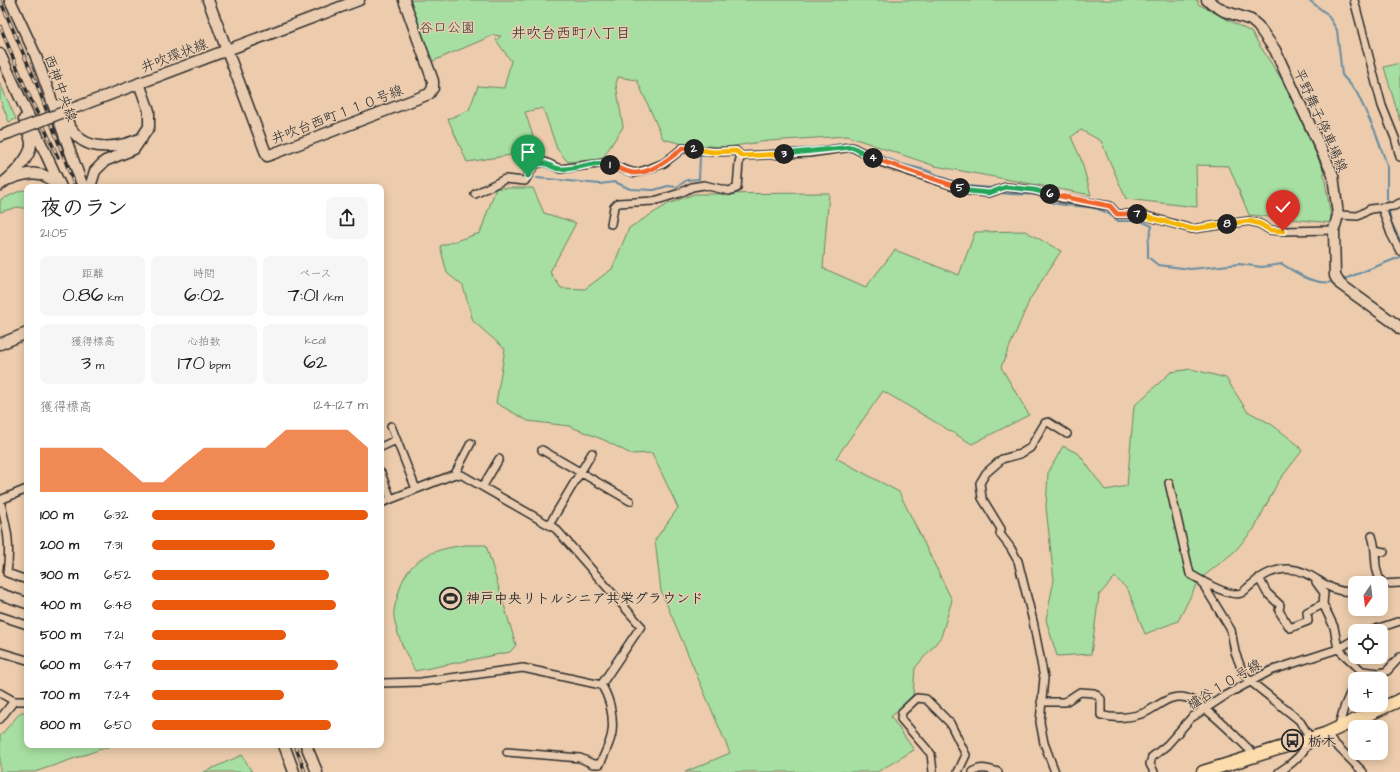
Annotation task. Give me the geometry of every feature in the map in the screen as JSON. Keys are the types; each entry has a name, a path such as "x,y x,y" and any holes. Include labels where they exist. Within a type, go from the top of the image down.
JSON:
{"main road":[{"path":"1203,772 1255,755 1312,739 1338,729 1400,700"}],"street":[{"name":"西神中央線","path":"10,0 34,54 82,184"},
{"path":"208,0 226,50"},
{"name":"井吹環状線","path":"4,134 359,0"},
{"name":"井吹台西町１１０号線","path":"226,50 267,156 429,94 433,88 434,81 404,0"},
{"name":"平野舞子停車場線","path":"1208,0 1224,11 1251,20 1258,26 1275,50 1333,174 1338,215 1334,230 1335,276 1339,282 1398,325 1400,329"},
{"path":"1354,0 1382,106 1395,138 1400,157"},
{"path":"0,54 59,184"},
{"path":"34,54 72,130 84,143 115,147 129,144 142,138"},
{"path":"0,58 23,114 31,145 24,160 4,182"},
{"path":"91,184 95,171 105,161 134,149 149,127 149,111 139,83"},
{"path":"475,194 505,179 525,181 535,164 545,162 560,169 605,163 635,173 650,169 664,162 683,148 740,154 809,153 852,147 883,163 969,191 989,193 1006,187 1034,190 1061,198 1110,206 1117,214 1138,214 1192,229 1249,221 1260,224 1270,230 1334,230"},
{"path":"611,224 614,206 618,203 654,201 680,193 692,187 704,185 729,191 737,188 740,154"},
{"path":"4,182 25,173 36,173 46,176 53,184"},
{"path":"1338,215 1358,216 1370,209 1387,207 1400,203"},
{"path":"1387,207 1391,234 1400,250"},
{"path":"0,344 24,334"},
{"path":"1054,772 1044,743 1040,722 1044,678 1033,621 1018,561 1000,534 1001,529 982,498 980,484 986,473 1002,459 1020,454 1030,448 1044,423 1048,422 1067,434"},
{"path":"391,426 416,489"},
{"path":"384,446 396,440"},
{"path":"455,474 471,443"},
{"path":"542,450 630,501"},
{"path":"549,525 592,453"},
{"path":"483,486 499,459"},
{"path":"384,502 455,474 462,475 556,529 640,626 601,685"},
{"path":"384,481 391,499"},
{"path":"1169,483 1190,574 1201,581 1232,594 1241,593 1264,574 1277,570 1290,569 1301,571 1339,592 1348,591"},
{"path":"24,492 0,500 8,532 9,554 7,573 24,579"},
{"path":"1372,536 1378,576"},
{"path":"1375,550 1384,552"},
{"path":"1259,578 1268,593 1280,605 1279,611 1287,627 1290,628 1308,621 1306,612 1323,604"},
{"path":"1313,579 1324,593 1323,604 1334,627 1338,649 1362,671 1380,673 1387,671 1400,657"},
{"path":"1201,581 1231,630 1235,652 1243,673 1250,681 1299,720 1312,739 1307,747 1290,765 1279,772"},
{"path":"1388,583 1400,583"},
{"path":"0,594 24,602"},
{"path":"0,616 24,624"},
{"path":"1388,625 1400,621"},
{"name":"櫨谷１０号線","path":"1154,772 1150,764 1152,757 1167,744 1191,718 1204,709 1250,681 1270,671 1338,649 1348,643"},
{"path":"0,653 24,659"},
{"path":"384,683 421,682 523,668 601,685 606,690 614,722 610,743 600,764 593,764 580,758 507,752"},
{"path":"1042,702 1065,702 1080,692 1094,693 1101,699 1101,715 1111,718 1145,713 1170,698 1187,698 1204,709 1255,755"},
{"path":"0,693 14,701 24,701"},
{"path":"933,772 931,754 901,719 902,712 917,698 926,699 950,724 966,755 958,772"},
{"path":"1338,729 1348,698"},
{"path":"0,719 14,701"},
{"path":"1325,734 1363,772"},
{"path":"285,748 294,772"},
{"path":"307,748 317,772"},
{"path":"973,772 987,768 998,772"}],"green space":[{"name":"谷口公園","path":"408,0 1198,0 1198,4 1251,32 1284,83 1323,169 1332,223 1249,215 1229,166 1196,165 1197,207 1126,199 1101,141 1081,130 1071,137 1081,159 1091,195 935,166 847,136 768,141 727,147 687,145 663,139 637,80 618,77 616,84 623,127 602,159 568,162 557,149 543,108 525,112 534,139 524,153 467,162 448,119 469,110 478,86 504,88 511,61 496,40 501,36 494,35 431,62"},
{"path":"1400,63 1400,121 1384,67"},
{"path":"0,83 16,119 9,122 0,99"},
{"path":"496,188 533,188 544,213 576,223 550,272 561,288 585,289 612,269 629,228 668,204 694,194 829,193 823,268 866,287 895,250 959,275 975,232 1025,231 1061,251 1030,299 1001,367 1029,415 972,444 883,391 836,458 899,492 952,600 941,637 915,668 913,695 891,717 914,750 877,772 685,772 730,753 661,591 655,540 678,508 652,453 631,454 604,440 569,426 528,421 496,403 505,349 473,321 463,286 447,273 440,246 480,233"},
{"path":"24,190 24,208 18,207 0,212 0,200"},
{"path":"1191,369 1226,378 1247,411 1271,424 1297,444 1302,451 1278,482 1254,529 1234,552 1199,580 1178,621 1145,634 1128,590 1115,577 1099,595 1091,654 1057,656 1046,620 1054,580 1046,507 1048,473 1063,446 1079,454 1105,490 1127,486 1134,406 1171,372"},
{"name":"神戸中央リトルシニア共栄グラウンド","path":"466,545 486,545 516,645 510,652 415,671 405,652 395,624 395,606 402,583 414,564 422,558 442,549"},
{"path":"21,712 24,712 24,748 104,748 35,772 0,772 0,736"},
{"path":"242,755 252,772 204,772"}],"waterway":[{"path":"1309,0 1327,14 1337,30 1342,75 1356,91 1375,131 1387,165 1387,199 1391,222 1400,240"},
{"path":"748,152 816,148 847,143 851,144"},
{"path":"857,146 901,164 926,170 968,186 993,188"},
{"path":"537,178 600,184 615,182 630,189 654,190 668,186 677,187 687,180 699,179 700,156 726,155"},
{"path":"998,192 1008,194 1039,195 1055,204 1090,207 1104,211 1118,221 1141,221 1152,226 1148,242 1148,257 1158,265 1191,269 1239,264 1262,267 1282,264 1306,278 1319,282 1334,282"},
{"path":"1342,280 1400,257"}],"railway":[{"path":"0,0 37,85 74,184"},
{"path":"0,26 25,87 58,157"},
{"path":"296,748 305,772"}],"place":[{"name":"神戸中央リトルシニア共栄グラウンド","path":"450,598"},
{"name":"栃木","path":"1292,741"}],"district":[{"name":"井吹台西町八丁目","path":"571,33"}],"route":[{"path":"528,176 535,164 545,162 560,169 605,163 635,173 650,169 664,162 683,148 713,152 736,151 742,156 809,153 852,147 883,163 969,191 989,193 1006,187 1034,190 1061,198 1110,206 1117,214 1128,216 1138,214 1192,229 1249,221 1260,224 1270,230 1283,231"}]}
